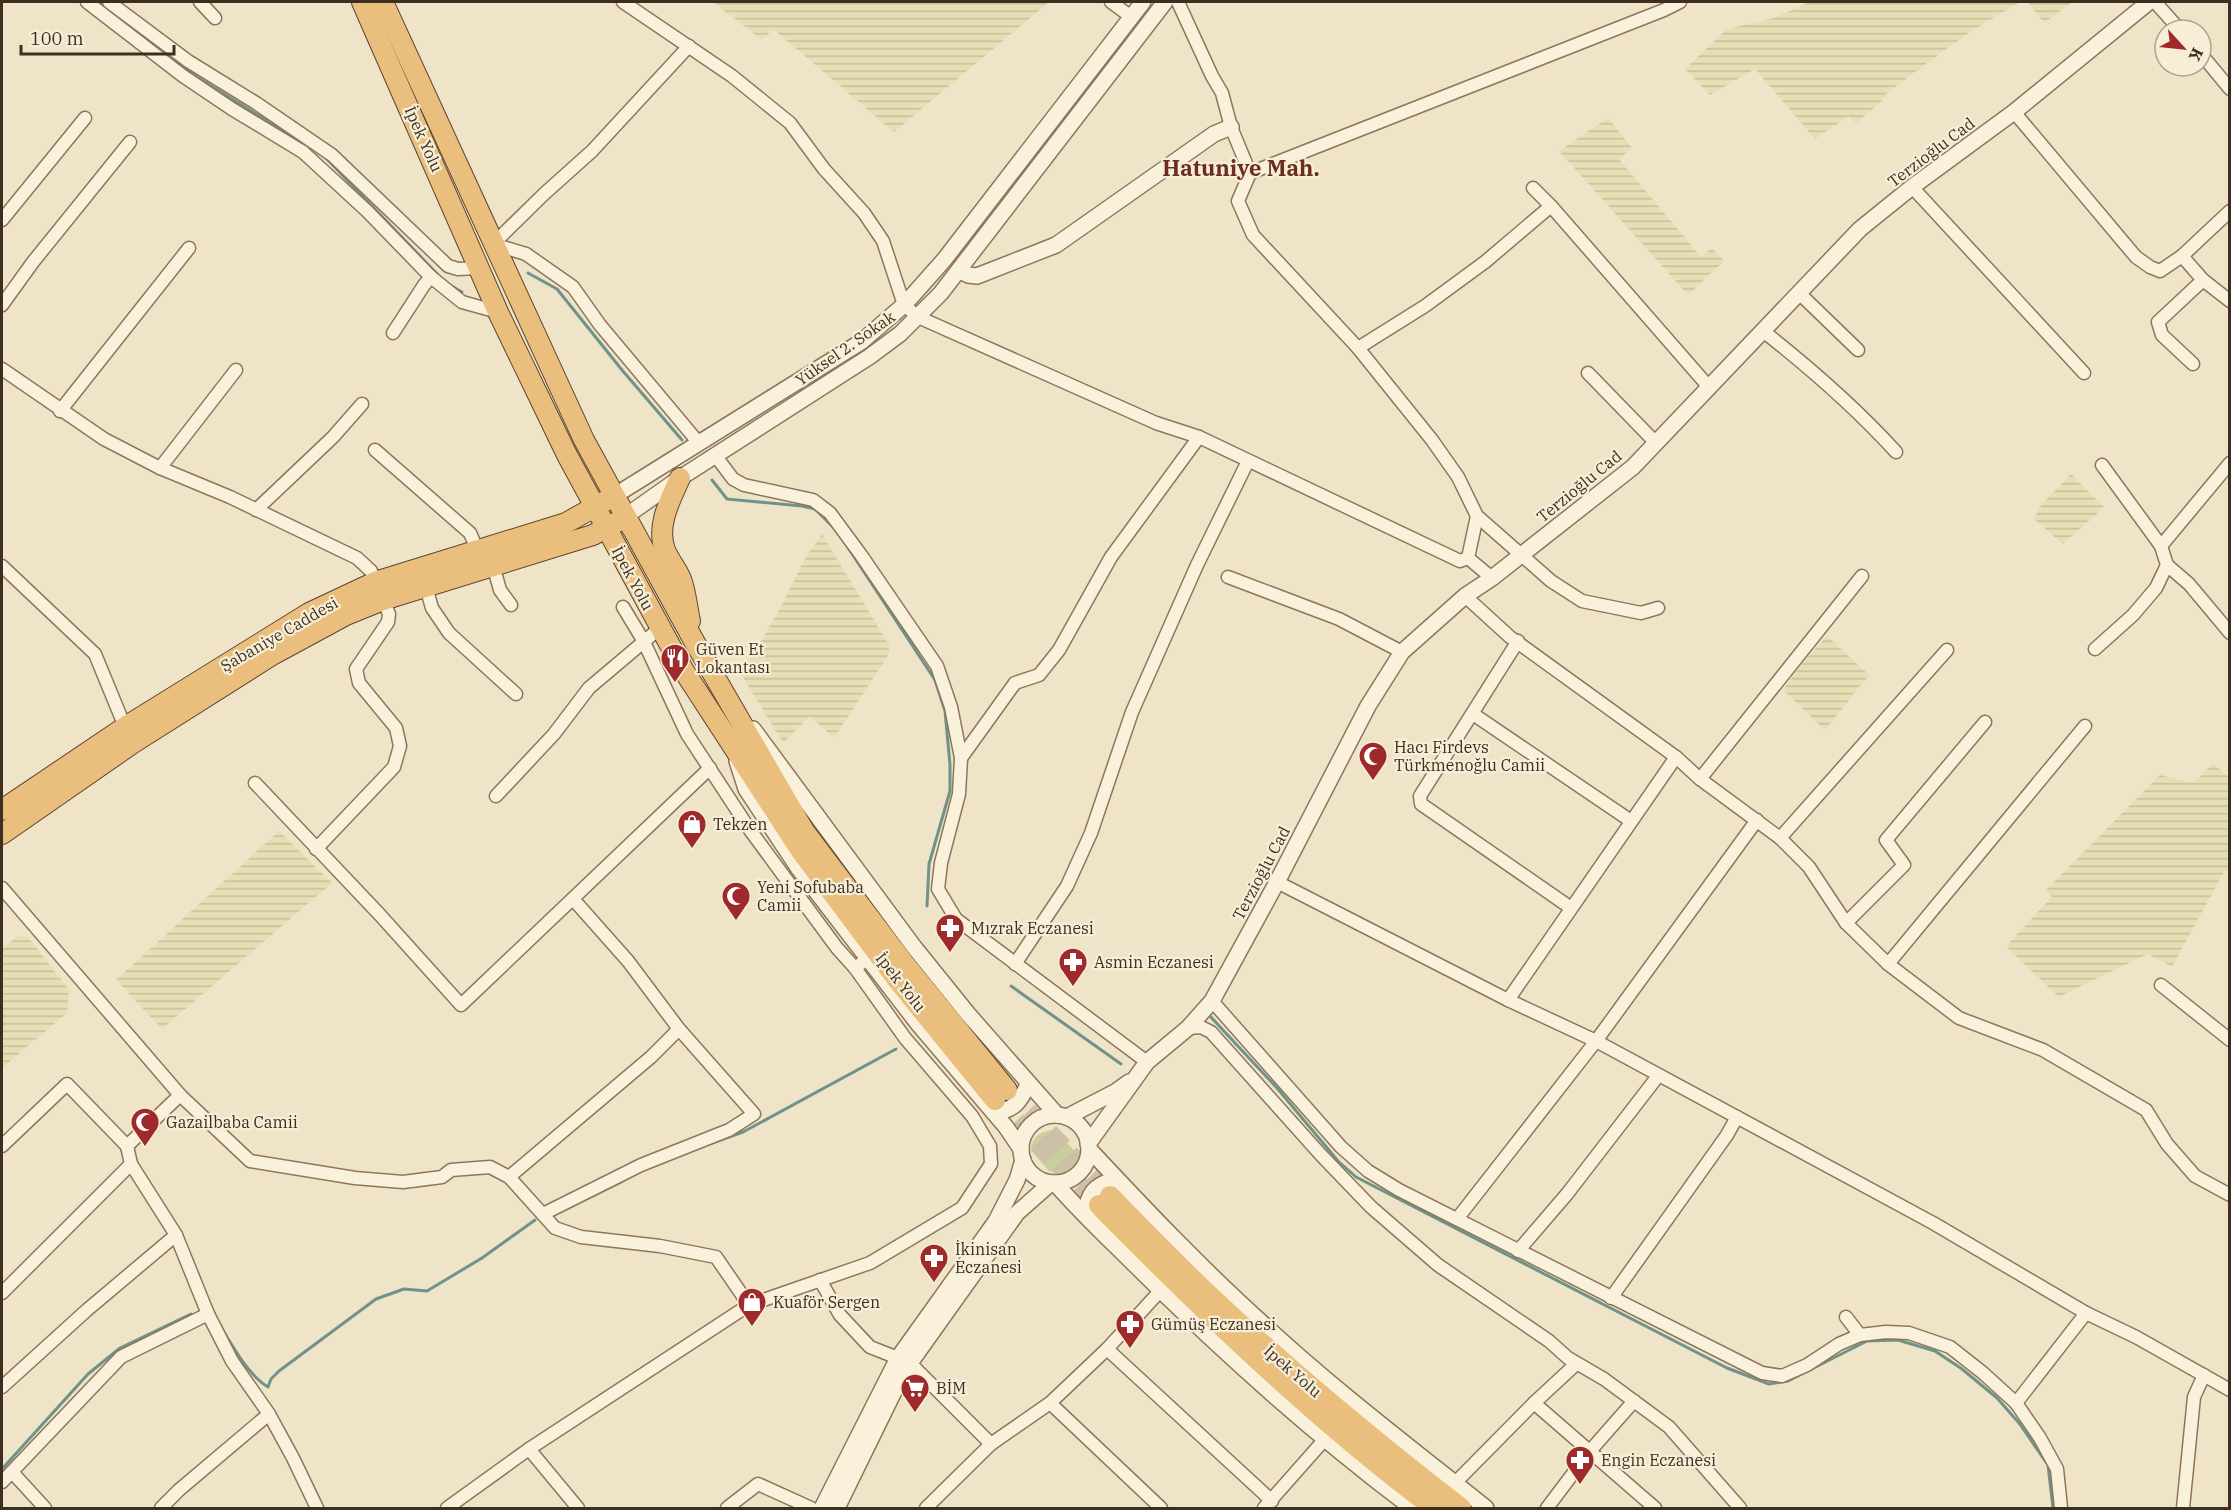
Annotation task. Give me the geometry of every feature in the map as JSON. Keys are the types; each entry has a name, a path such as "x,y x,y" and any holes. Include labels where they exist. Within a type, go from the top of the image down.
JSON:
{"highway":[{"name":"İpek Yolu","path":"362,2 498,312 567,455 684,671 801,851 899,982 998,1100"},
{"name":"İpek Yolu","path":"383,2 585,440 694,641 804,831 903,962 998,1100"},
{"path":"680,478 662,525 662,538 681,581 694,641"},
{"name":"Şabaniye Caddesi","path":"2,810 125,727 299,619 379,591 477,549 567,523 614,496"},
{"path":"2,834 134,743 272,655 346,615 379,591 426,586 593,535 626,516"},
{"name":"İpek Yolu","path":"1103,1199 1171,1278 1359,1449 1434,1509"},
{"name":"İpek Yolu","path":"1103,1199 1292,1370 1376,1442 1461,1509"}],"street":[{"path":"87,2 183,76 303,152 358,202 431,277 462,302 498,312"},
{"path":"109,2 188,61 256,103 332,155 448,266 458,269 478,268"},
{"path":"200,2 215,18"},
{"path":"623,2 732,76 790,123 824,169 864,213 883,241 904,305 918,317 1156,423 1199,437 1460,561 1468,558"},
{"path":"1111,2 1130,16"},
{"name":"Yüksel 2. Sokak","path":"614,496 861,342 904,305 944,260 1143,2"},
{"name":"Yüksel 2. Sokak","path":"626,516 715,455 869,357 918,317 941,293 1166,2"},
{"path":"1178,2 1222,93 1250,173 1238,201 1253,236 1358,348 1458,477 1477,516 1551,580 1582,601 1641,613 1658,608"},
{"path":"1250,173 1482,83 1680,2"},
{"name":"Terzioğlu Cad","path":"1089,1147 1147,1062 1188,1028 1212,1001 1277,882 1368,706 1402,652 1465,596 1492,578 1634,467 1708,386 1860,230 1912,187 2014,112 2149,2"},
{"path":"2156,2 2170,18"},
{"path":"689,46 592,152 544,194 493,244 526,254 573,287 600,325 698,442"},
{"path":"2213,69 2229,89"},
{"path":"2014,112 2136,257 2150,267 2160,271 2182,256 2229,211"},
{"path":"2,220 85,118"},
{"path":"959,270 976,276 1056,245 1214,134 1232,127"},
{"path":"2,305 33,262 130,142"},
{"path":"1912,187 2084,373"},
{"path":"1533,188 1708,386"},
{"path":"1358,348 1425,306 1485,262 1551,206"},
{"path":"60,411 189,248"},
{"path":"2182,256 2203,280 2229,301"},
{"path":"393,333 431,277"},
{"path":"2193,364 2162,335 2158,322 2203,280"},
{"path":"1799,293 1858,350"},
{"path":"1763,331 1814,371 1857,410 1896,452"},
{"path":"2,369 60,411 104,439 160,468 357,558 371,571 389,614 388,622 356,669 359,683 396,728 400,746 394,767 316,849"},
{"path":"160,468 236,370"},
{"path":"1588,373 1656,443"},
{"path":"256,510 333,437 362,404"},
{"path":"961,758 1015,684 1039,675 1059,650 1111,556 1199,437"},
{"path":"375,450 470,533 477,549"},
{"path":"715,455 733,479 744,485 813,500 830,513 937,666 951,707 961,758 959,794 941,863 938,889 956,919 1147,1062"},
{"path":"1015,964 1072,875 1091,832 1132,712 1197,565 1248,461"},
{"path":"2161,546 2229,463"},
{"path":"2102,465 2161,546 2167,566 2189,584 2229,633"},
{"path":"1468,558 1477,516"},
{"path":"1468,558 1492,578"},
{"path":"493,564 500,590 511,605"},
{"path":"2,566 95,654 125,727"},
{"path":"2095,649 2133,615 2156,588 2167,566"},
{"path":"1700,779 1862,576"},
{"path":"1228,577 1339,619 1402,652"},
{"path":"426,586 432,608 449,633 516,694"},
{"path":"1465,596 1518,641 1676,757 1700,779 1780,838 1809,867 1846,923 1888,964 1959,1018 2043,1050 2146,1110 2167,1144 2195,1176 2229,1195"},
{"path":"623,607 643,640 687,734 750,830 837,948 861,963 919,1025 998,1100 1022,1155 1034,1176 1103,1199 1261,1323 1340,1391 1486,1509"},
{"path":"496,796 555,734 589,688 643,640 660,628"},
{"path":"1518,641 1420,796 1421,804 1571,908"},
{"path":"1780,838 1947,650"},
{"path":"723,689 807,799 914,947 968,1014 1028,1084 1062,1116 1081,1128 1089,1147 1103,1199 1161,1290 1256,1381 1412,1509"},
{"path":"1473,714 1631,821"},
{"path":"1846,923 1904,865 1886,840 1986,722"},
{"path":"1888,964 2085,726"},
{"path":"447,1509 529,1449 749,1305 870,1263 963,1208 991,1164 990,1146 972,1116 905,1038 861,963 746,789 733,747"},
{"path":"1508,1000 1676,757"},
{"path":"255,783 380,915 461,1005 710,768"},
{"path":"1457,1219 1596,1041 1757,820"},
{"path":"1277,882 1508,1000 1596,1041 1934,1224 2086,1313 2136,1337 2229,1390"},
{"path":"2,888 180,1095 250,1161 355,1178 404,1182 442,1177 451,1170 490,1167 509,1177 555,1228 581,1237 660,1246 716,1257 749,1305"},
{"path":"543,1214 641,1165 729,1130 754,1114 679,1029 628,961 573,899"},
{"path":"2161,984 2229,1040"},
{"path":"1212,1001 1341,1147 1368,1171 1398,1190 1762,1373 1782,1376 1807,1365 1839,1344 1860,1335 1886,1332 1909,1333 1950,1347 2016,1403 2040,1438 2057,1469 2061,1509"},
{"path":"1188,1028 1201,1027 1211,1032 1321,1155 1371,1207 1438,1265 1549,1341 1576,1364 1604,1379 1669,1428 1740,1509"},
{"path":"509,1177 633,1072 679,1029"},
{"path":"1518,1251 1567,1194 1658,1076"},
{"name":"Terzioğlu Cad","path":"1062,1116 1115,1092 1134,1079"},
{"path":"2,1146 67,1084 127,1146 131,1164 176,1235 208,1314 232,1360 269,1414 317,1509"},
{"path":"998,1100 1002,1112 1015,1106 1028,1084"},
{"path":"127,1146 180,1095"},
{"path":"822,1509 904,1360 996,1221 1017,1180 1023,1138 1028,1128 1046,1116 1062,1116"},
{"path":"1611,1298 1727,1135 1737,1117"},
{"path":"837,1509 903,1373 904,1360 1017,1213 1053,1183 1075,1177 1087,1160 1089,1147"},
{"path":"2,1293 131,1164"},
{"path":"2,1387 87,1310 176,1235"},
{"path":"820,1280 840,1315 870,1347 904,1360 991,1444"},
{"path":"926,1509 991,1444 1050,1403 1107,1349 1161,1290"},
{"path":"2016,1403 2086,1313"},
{"path":"2,1482 121,1357 208,1314"},
{"path":"1846,1317 1860,1335"},
{"path":"1107,1349 1268,1505 1325,1439"},
{"path":"1455,1483 1576,1364"},
{"path":"2183,1509 2194,1397 2204,1374"},
{"path":"1547,1509 1590,1451 1634,1401"},
{"path":"1050,1403 1161,1509"},
{"path":"1534,1403 1655,1509"},
{"path":"161,1509 179,1490 269,1414"},
{"path":"529,1449 578,1509"},
{"path":"12,1472 45,1509"},
{"path":"727,1509 758,1484 811,1509"}],"shaded area":[{"path":"713,2 1049,2 894,132 773,29 762,40"},
{"path":"1810,2 2020,2 1970,32 1927,63 1886,94 1881,102 1856,123 1849,116 1815,139 1755,69 1710,95 1685,69 1727,29 1774,18"},
{"path":"2028,2 2072,2 2044,23"},
{"path":"1608,118 1632,148 1619,159 1701,257 1712,248 1724,261 1688,295 1559,151"},
{"path":"2071,474 2104,507 2063,544 2034,519 2041,505"},
{"path":"822,534 889,645 889,654 834,738 810,716 783,743 738,669 754,653 782,605 804,560"},
{"path":"1827,636 1869,675 1825,730 1783,690 1801,665"},
{"path":"2213,763 2229,778 2229,871 2225,870 2172,967 2148,954 2059,997 2006,946 2052,897 2046,890 2160,775 2194,783"},
{"path":"279,831 332,883 162,1029 116,980"},
{"path":"18,936 28,937 69,990 67,1013 2,1068 2,949"}],"green space":[{"path":"1053,1130 1075,1151 1070,1163 1059,1173 1049,1171 1031,1150 1033,1141 1038,1135"}],"waterway":[{"path":"100,2 107,8"},
{"path":"117,15 195,76 309,147"},
{"path":"325,157 441,278"},
{"path":"528,273 557,289 682,440"},
{"path":"448,284 462,292"},
{"path":"712,480 727,499 815,509 832,526"},
{"path":"845,543 935,680 945,711 950,791 929,864 927,906"},
{"path":"1011,986 1121,1064"},
{"path":"1208,1014 1277,1088 1338,1161 1356,1177 1727,1368 1769,1384 1788,1381 1867,1341 1898,1340 1935,1351 1962,1369 1997,1398 2019,1423 2048,1465 2053,1508"},
{"path":"706,1145 743,1132 896,1049"},
{"path":"562,1211 623,1181"},
{"path":"222,1329 248,1369 268,1387 271,1379 279,1371 376,1299 404,1289 427,1291 482,1258 535,1220"},
{"path":"2,1469 88,1374 120,1348 191,1314"}],"tunnel":[{"path":"1007,1090 1110,1196"},
{"path":"995,1100 1099,1205"}],"place":[{"name":"Güven Et Lokantası","path":"675,684"},
{"name":"Hacı Firdevs Türkmenoğlu Camii","path":"1373,782"},
{"name":"Tekzen","path":"692,850"},
{"name":"Yeni Sofubaba Camii","path":"736,922"},
{"name":"Mızrak Eczanesi","path":"950,954"},
{"name":"Asmin Eczanesi","path":"1073,988"},
{"name":"Gazailbaba Camii","path":"145,1148"},
{"name":"İkinisan Eczanesi","path":"934,1284"},
{"name":"Kuaför Sergen","path":"752,1328"},
{"name":"Gümüş Eczanesi","path":"1130,1350"},
{"name":"BİM","path":"915,1414"},
{"name":"Engin Eczanesi","path":"1580,1486"}],"district":[{"name":"Hatuniye Mah.","path":"1241,168"}]}
